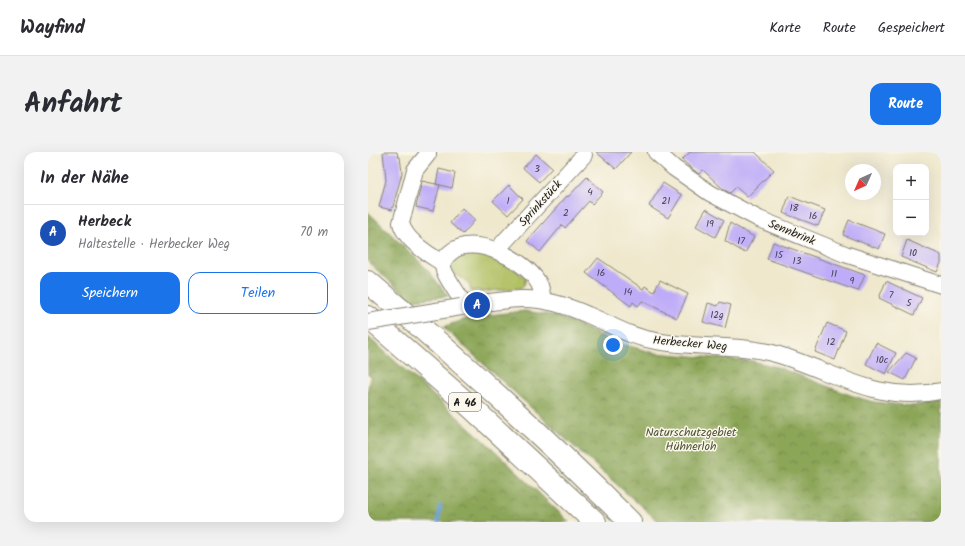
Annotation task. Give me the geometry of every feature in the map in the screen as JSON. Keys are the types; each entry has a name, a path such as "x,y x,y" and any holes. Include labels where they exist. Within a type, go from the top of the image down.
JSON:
{"highway":[{"name":"A 46","path":"368,282 429,334 570,463 630,522"},
{"name":"A 46","path":"368,317 472,408 595,522"},
{"path":"560,491 588,522"}],"street":[{"path":"428,152 428,154 414,170 401,223 404,230 417,246 443,263"},
{"name":"Sennbrink","path":"656,152 674,168 710,193 759,219 845,254 941,285"},
{"name":"Sprinkstück","path":"498,251 503,243 584,155"},
{"path":"463,306 461,297 445,273 443,267 446,256 461,246 472,246 498,251 510,258 530,272 539,283 542,300"},
{"name":"Herbecker Weg","path":"368,322 463,306 522,299 542,300 589,315 622,331 642,338 675,344 740,347 763,350 881,392 906,394 941,391"}],"green space":[{"path":"368,212 427,269 448,296 411,300 368,262"},
{"path":"467,251 496,256 526,278 524,285 521,288 480,292 479,290 471,291 469,284 462,278 455,275 450,267 452,259"},
{"name":"Naturschutzgebiet Hühnerloh","path":"525,311 556,316 615,342 654,353 752,361 777,367 850,395 873,402 912,406 941,402 941,522 659,522 443,327 471,317"},
{"path":"368,337 491,447 569,522 368,522 368,388 371,376 368,375"}],"building":[{"path":"383,152 397,152 398,157 400,157 402,173 392,210 379,207 386,180"},
{"path":"596,152 631,152 616,169"},
{"path":"690,152 755,152 774,170 747,197 736,187 730,193 723,189 703,170 699,174 690,167 682,160"},
{"path":"536,154 552,168 539,182 523,168"},
{"path":"439,169 455,173 452,188 436,184"},
{"path":"587,177 603,192 592,204 589,201 565,228 562,225 540,252 527,241 567,196 568,197"},
{"path":"422,181 440,185 433,211 416,207"},
{"path":"663,183 682,195 668,218 649,206"},
{"path":"509,185 523,199 508,215 493,201"},
{"path":"789,196 825,210 818,226 783,213"},
{"path":"462,208 475,220 463,234 450,223"},
{"path":"706,209 724,220 715,237 696,226"},
{"path":"849,220 885,234 879,249 843,235"},
{"path":"730,223 754,237 745,253 725,241"},
{"path":"907,240 941,255 941,263 937,272 901,257"},
{"path":"773,242 865,275 858,291 767,259"},
{"path":"598,258 643,289 645,286 654,292 660,280 688,294 677,318 642,301 638,306 633,302 631,306 586,273"},
{"path":"886,281 922,298 914,315 879,298"},
{"path":"720,302 731,305 725,328 703,322 708,303 718,306"},
{"path":"827,323 846,331 835,360 815,352"},
{"path":"876,343 896,353 886,374 866,364"},
{"path":"906,353 916,358 905,380 889,372"}],"waterway":[{"path":"438,522 440,506"}],"place":[{"name":"Herbeck","path":"477,305"}]}
